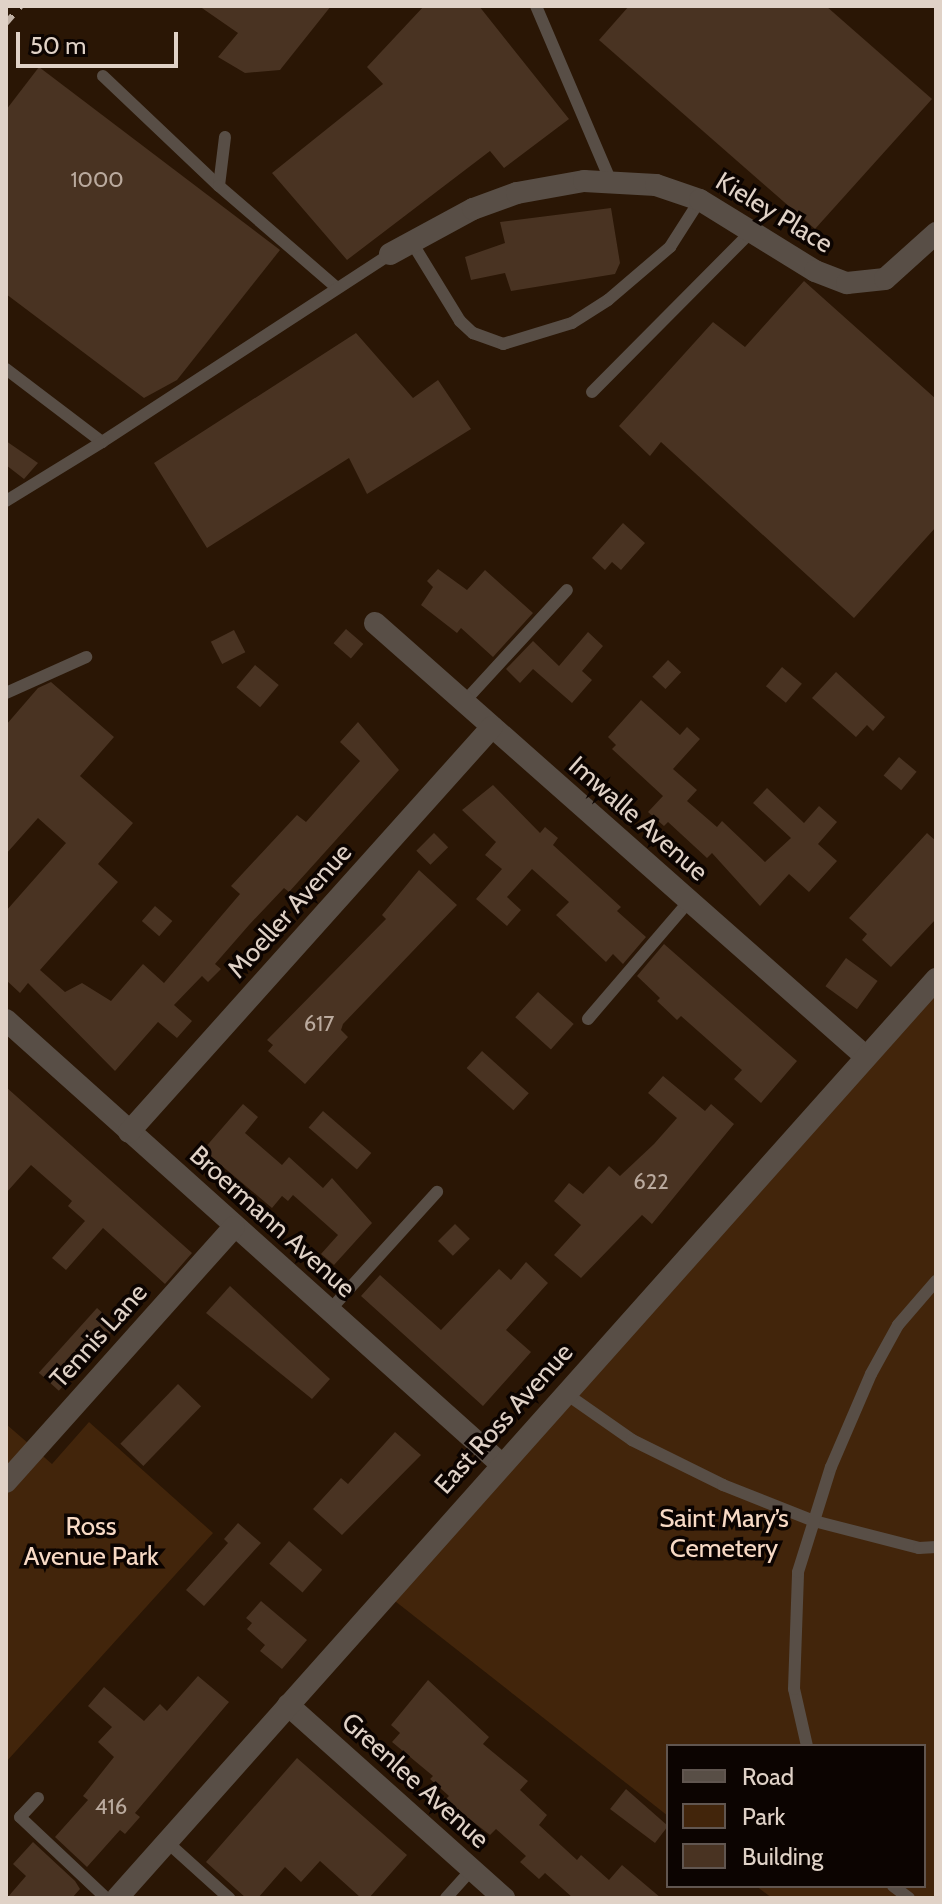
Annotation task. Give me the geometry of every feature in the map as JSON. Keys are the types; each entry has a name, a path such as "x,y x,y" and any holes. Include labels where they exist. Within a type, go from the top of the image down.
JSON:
{"street":[{"name":"Kieley Place","path":"390,254 411,241 517,193 558,184 611,182 656,185 700,200 823,275 867,284 904,267 936,233"},
{"name":"Imwalle Avenue","path":"375,623 866,1057"},
{"name":"Moeller Avenue","path":"129,1132 492,727"},
{"name":"East Ross Avenue","path":"117,1898 501,1464 934,985"},
{"name":"Broermann Avenue","path":"6,1020 501,1464"},
{"name":"Tennis Lane","path":"6,1482 234,1227"},
{"name":"Greenlee Avenue","path":"288,1705 504,1898"}],"lane":[{"path":"536,6 611,182"},
{"path":"103,76 219,186 337,288"},
{"path":"219,186 225,137"},
{"path":"411,241 460,321 473,333 503,344 572,323 608,300 670,247 700,200"},
{"path":"592,392 753,230"},
{"path":"6,501 390,254"},
{"path":"6,369 102,442"},
{"path":"464,702 567,590"},
{"path":"6,693 86,657"},
{"path":"588,1019 689,901"},
{"path":"329,1311 437,1192"},
{"path":"807,1744 794,1689 798,1572 814,1521 871,1374 898,1325 936,1281"},
{"path":"565,1393 632,1440 723,1485 814,1521 919,1548 936,1547"},
{"path":"38,1798 20,1817 106,1898"},
{"path":"167,1842 229,1898"},
{"path":"446,1898 472,1869"}],"green space":[{"name":"Saint Mary’s Cemetery","path":"936,979 936,1898 772,1898 759,1888 926,1888 926,1744 666,1744 666,1814 386,1594"},
{"name":"Ross Avenue Park","path":"89,1422 213,1533 6,1762 6,1424 52,1464"}],"building":[{"path":"199,6 331,6 280,70 245,73 218,57 238,33"},
{"path":"424,6 479,6 569,119 504,168 490,151 347,260 272,173 383,84 367,67"},
{"path":"629,6 826,6 932,99 815,229 599,40"},
{"path":"39,67 280,250 177,380 144,398 6,294 6,110"},
{"path":"611,208 620,263 615,274 511,291 505,273 471,280 465,257 505,243 500,222"},
{"path":"804,281 936,399 936,527 854,618 661,442 650,456 619,426 713,322 745,347"},
{"path":"356,333 413,398 438,380 471,429 367,494 349,458 207,548 154,463"},
{"path":"6,441 38,463 24,479 6,465"},
{"path":"623,523 645,543 621,570 612,562 605,570 592,558"},
{"path":"438,569 467,590 485,570 533,613 493,657 461,628 457,633 421,605 433,587 427,581"},
{"path":"346,629 363,644 351,658 334,643"},
{"path":"234,630 245,652 222,664 211,642"},
{"path":"588,632 603,646 582,671 592,680 572,703 533,669 520,683 506,669 533,641 559,666"},
{"path":"668,660 681,672 665,689 652,677"},
{"path":"255,665 279,685 260,707 236,687"},
{"path":"782,667 802,684 786,703 766,686"},
{"path":"836,672 885,717 873,731 867,725 856,737 812,698"},
{"path":"51,682 114,737 80,776 133,823 98,864 118,882 40,970 65,992 82,983 111,1001 143,964 164,983 240,894 231,886 297,815 306,822 360,761 340,742 358,722 399,770 289,892 284,888 249,925 215,964 221,969 208,982 202,976 174,1005 192,1021 177,1038 158,1022 115,1071 28,983 20,993 6,980 6,911 66,843 38,818 6,854 6,725 38,688"},
{"path":"641,700 680,735 687,727 700,739 673,769 697,790 687,801 717,827 722,821 765,862 791,838 753,803 767,788 804,823 819,806 837,822 818,844 837,861 809,892 789,874 760,906 712,853 707,858 668,822 664,826 648,812 663,796 612,749 616,745 608,737"},
{"path":"899,757 917,772 901,790 884,775"},
{"path":"493,785 540,833 545,827 558,838 553,845 621,907 617,911 646,937 623,964 613,954 606,962 556,915 569,902 532,869 507,897 521,910 507,926 476,899 502,869 485,855 496,842 462,810"},
{"path":"434,833 448,847 430,865 416,851"},
{"path":"927,833 936,841 936,919 891,967 862,940 867,934 849,918"},
{"path":"419,870 457,905 343,1024 341,1030 348,1037 305,1084 268,1051 273,1045 267,1040 386,919 382,915"},
{"path":"155,906 172,921 159,936 142,921"},
{"path":"664,944 797,1061 761,1103 734,1079 742,1070 681,1016 677,1020 637,976"},
{"path":"846,958 878,981 857,1009 825,986"},
{"path":"538,992 574,1024 551,1049 515,1017"},
{"path":"482,1051 529,1093 513,1110 467,1068"},
{"path":"663,1076 705,1111 711,1104 734,1124 652,1224 642,1215 581,1278 554,1255 581,1225 554,1201 569,1183 583,1194 609,1166 620,1176 677,1118 648,1093"},
{"path":"6,1087 192,1253 165,1284 103,1228 66,1270 52,1258 85,1221 68,1206 72,1201 31,1165 6,1193"},
{"path":"243,1104 258,1117 245,1133 282,1165 289,1157 323,1188 332,1178 372,1223 334,1265 321,1254 338,1235 293,1195 288,1201 282,1196 272,1208 203,1150"},
{"path":"323,1111 371,1153 357,1170 309,1128"},
{"path":"455,1224 470,1239 453,1256 438,1241"},
{"path":"526,1262 548,1283 506,1330 531,1352 483,1406 361,1296 380,1275 441,1330 499,1269 511,1280"},
{"path":"230,1286 330,1379 312,1399 206,1313"},
{"path":"97,1308 117,1326 59,1391 39,1373"},
{"path":"178,1384 201,1406 143,1466 120,1444"},
{"path":"395,1432 421,1455 342,1535 313,1509 341,1478 348,1484"},
{"path":"238,1523 261,1543 204,1606 186,1590 228,1543 224,1539"},
{"path":"289,1541 322,1570 303,1593 269,1564"},
{"path":"261,1601 307,1640 282,1669 260,1651 265,1645 247,1629 252,1623 246,1618"},
{"path":"198,1676 229,1702 135,1813 140,1817 125,1834 120,1830 87,1867 55,1837 88,1800 83,1796 114,1757 98,1742 112,1727 88,1706 104,1687 144,1721 160,1704 167,1711"},
{"path":"428,1680 489,1737 483,1744 528,1781 520,1790 547,1815 539,1825 577,1860 581,1855 609,1880 622,1865 661,1898 573,1898 545,1873 539,1879 520,1862 526,1856 496,1829 490,1835 445,1800 449,1796 430,1779 433,1776 392,1742 400,1733 391,1725"},
{"path":"297,1758 407,1855 369,1898 361,1898 320,1861 301,1882 285,1867 258,1898 246,1898 206,1862"},
{"path":"626,1789 666,1824 666,1829 655,1843 610,1809"},
{"path":"33,1842 75,1881 80,1889 72,1898 7,1898 26,1876 13,1864"}],"railway":[{"path":"6,23 21,6"}]}
